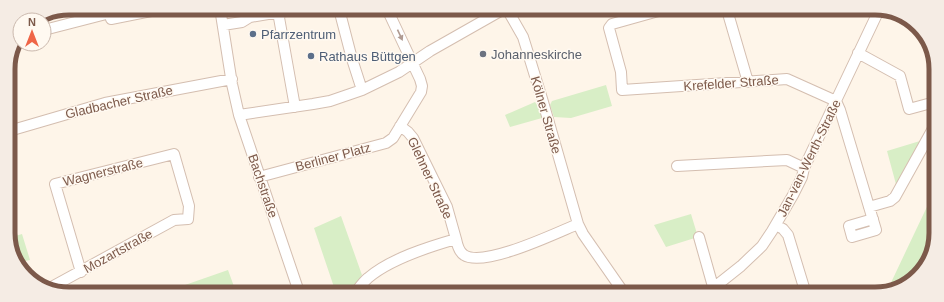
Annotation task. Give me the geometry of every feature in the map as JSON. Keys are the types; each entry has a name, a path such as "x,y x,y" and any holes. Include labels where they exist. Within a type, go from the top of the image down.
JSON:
{"street":[{"path":"52,28 102,15"},
{"path":"110,15 111,19 131,15"},
{"name":"Bachstraße","path":"221,15 239,114 297,287"},
{"path":"223,25 242,22 250,17 261,15"},
{"path":"279,15 295,107"},
{"path":"341,15 362,90"},
{"path":"390,15 412,62"},
{"path":"239,114 295,107 330,100 362,90 399,72 412,62 495,15"},
{"name":"Kölner Straße","path":"510,15 520,33 526,48 544,102 578,224 583,234 620,287"},
{"name":"Krefelder Straße","path":"644,15 612,24 609,28 620,72 622,90 789,79 836,101"},
{"path":"728,15 748,82"},
{"name":"Jan-van-Werth-Straße","path":"719,287 756,253 776,225 798,185 804,168 877,15"},
{"path":"858,53 900,76 909,109 929,104"},
{"name":"Glehner Straße","path":"412,62 420,79 422,89 400,126 413,138 449,212 460,252 471,257 494,256 512,251 578,224"},
{"name":"Gladbacher Straße","path":"15,129 105,103 232,79"},
{"path":"836,101 873,218"},
{"name":"Berliner Platz","path":"259,176 386,143 391,140 400,126"},
{"path":"869,207 890,201 895,197 929,134"},
{"name":"Wagnerstraße","path":"81,272 55,184 174,154 189,206 188,219"},
{"path":"677,166 787,160 804,168"},
{"name":"Mozartstraße","path":"55,285 174,220 188,219"},
{"path":"776,225 783,229 788,235 804,287"},
{"name":"Jan-van-Werth-Straße","path":"700,237 712,287"},
{"path":"360,287 368,278 382,268 428,247 456,239"}],"green space":[{"path":"606,85 612,106 571,118 554,117 550,105 552,101"},
{"path":"535,102 539,108 542,118 510,127 505,115"},
{"path":"920,141 922,142 906,165 897,188 887,151"},
{"path":"929,203 929,240 925,253 920,263 910,274 905,278 890,284"},
{"path":"691,214 698,237 666,247 654,225"},
{"path":"341,216 362,275 353,287 334,287 314,228"},
{"path":"22,234 30,260 23,261 22,260 16,243 15,236"},
{"path":"228,270 234,287 186,287 185,285"}],"place":[{"name":"Pfarrzentrum","path":"253,34"},
{"name":"Johanneskirche","path":"483,54"},
{"name":"Rathaus Büttgen","path":"311,56"}]}
